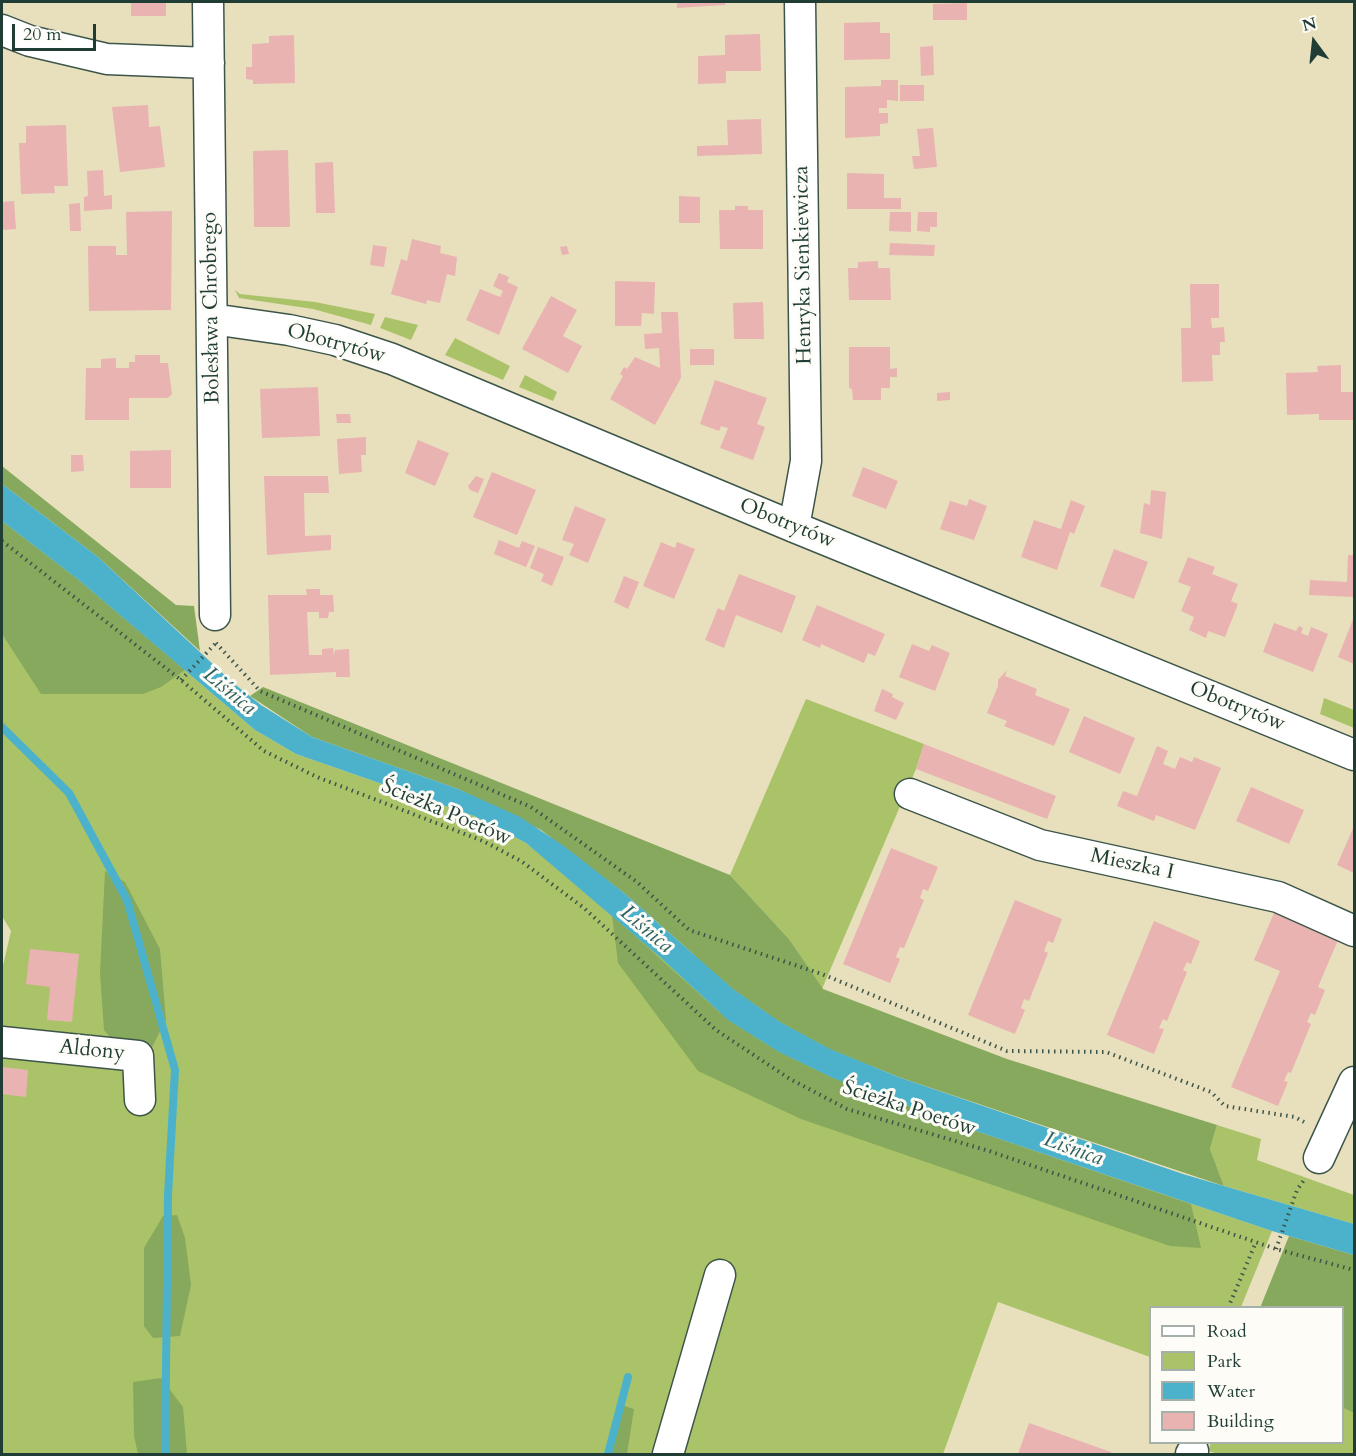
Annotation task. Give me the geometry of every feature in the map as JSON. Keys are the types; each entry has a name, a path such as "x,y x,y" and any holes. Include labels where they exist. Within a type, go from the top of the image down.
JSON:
{"street":[{"name":"Bolesława Chrobrego","path":"208,2 215,630"},
{"name":"Henryka Sienkiewicza","path":"794,527 806,461 800,2"},
{"path":"2,30 30,41 107,59 209,63"},
{"name":"Obotrytów","path":"212,320 289,330 335,340 392,359 794,527 1354,755"},
{"name":"Mieszka I","path":"910,794 1040,845 1278,897 1354,931"},
{"name":"Aldony","path":"2,1042 138,1056 140,1100"},
{"path":"1325,1146 1354,1082"},
{"path":"668,1455 720,1275"}],"path":[{"name":"Ścieżka Poetów","path":"2,541 181,680 264,751 317,777 483,840 521,861 584,908 716,1030 790,1079 847,1109 989,1151 1276,1249 1354,1270"},
{"path":"181,680 207,653 215,630"},
{"path":"215,630 260,692 531,807 637,882 689,930 822,974 1007,1051 1106,1052 1210,1092 1225,1106 1295,1117 1325,1146"},
{"path":"1276,1249 1297,1190"},
{"path":"1228,1306 1256,1242"}],"green space":[{"path":"235,290 240,294 315,302 375,314 371,325 313,309 239,298"},
{"path":"385,317 418,325 411,340 380,328"},
{"path":"455,338 510,366 503,380 445,355"},
{"path":"525,375 557,392 553,401 519,387"},
{"path":"2,466 176,605 194,606 200,651 98,557 2,484"},
{"path":"2,521 80,581 255,730 296,754 474,816 526,843 564,873 976,1131 1272,1231 1241,1306 1149,1306 1149,1357 998,1302 943,1454 2,1454 2,970 11,931 2,916"},
{"path":"2,521 80,581 185,670 161,687 143,694 41,694 2,634"},
{"path":"263,687 730,875 789,939 823,989 1007,1059 1217,1125 1210,1149 1224,1186 901,1078 830,1049 780,1022 733,989 624,893 541,830 458,789 312,737 250,696"},
{"path":"1324,698 1354,710 1354,728 1320,714"},
{"path":"806,699 924,744 916,769 822,989 789,939 730,875"},
{"path":"105,871 125,882 160,949 166,1020 151,1049 119,1048 104,1030 100,973"},
{"path":"612,915 728,1020 779,1052 833,1078 976,1131 1191,1204 1201,1248 1170,1246 801,1119 698,1071 618,963"},
{"path":"1217,1125 1261,1139 1257,1160 1354,1195 1354,1224 1224,1186 1210,1149"},
{"path":"177,1215 185,1238 191,1285 180,1336 153,1338 144,1326 144,1248 163,1216"},
{"path":"1289,1236 1354,1255 1354,1413 1344,1408 1344,1306 1261,1306"},
{"path":"161,1378 183,1407 187,1454 138,1454 134,1436 133,1382"},
{"path":"618,1404 634,1409 627,1454 609,1454"},
{"path":"1344,1408 1354,1413 1354,1454 1219,1454 1208,1451 1211,1444 1344,1444"}],"water":[{"name":"Liśnica","path":"2,484 98,557 232,682 261,705 312,737 458,789 520,817 564,846 624,893 733,989 780,1022 830,1049 901,1078 1183,1174 1354,1224 1354,1255 1272,1231 976,1131 833,1078 779,1052 728,1020 660,957 526,843 474,816 296,754 255,730 80,581 2,521"}],"building":[{"path":"131,2 166,2 166,16 131,16"},
{"path":"677,2 725,2 725,5 677,8"},
{"path":"967,3 967,20 933,20 933,4"},
{"path":"880,22 880,33 890,33 890,59 844,60 844,23"},
{"path":"760,34 761,71 726,71 726,83 698,84 698,56 725,55 725,35"},
{"path":"294,35 295,83 253,84 253,80 246,79 246,67 252,67 252,44 269,43 269,36"},
{"path":"933,46 934,75 921,76 920,47"},
{"path":"881,80 898,80 898,101 887,100 887,108 879,108 879,113 888,113 888,123 880,124 880,136 845,138 845,87 881,86"},
{"path":"900,85 924,85 924,101 900,101"},
{"path":"148,105 149,127 160,126 165,167 120,172 112,107"},
{"path":"761,119 762,154 697,156 697,146 728,145 727,120"},
{"path":"66,125 68,186 54,186 55,193 21,194 19,143 26,143 26,126"},
{"path":"933,128 937,167 914,169 912,156 920,156 917,129"},
{"path":"288,150 290,227 254,227 253,151"},
{"path":"333,162 335,213 316,213 315,163"},
{"path":"103,170 104,196 112,195 112,209 84,211 84,197 88,196 87,171"},
{"path":"847,173 884,174 884,198 901,198 901,209 847,209"},
{"path":"679,196 700,197 700,223 679,223"},
{"path":"14,201 16,229 2,230 2,202"},
{"path":"80,203 81,231 70,231 69,204"},
{"path":"735,206 748,206 748,210 763,210 763,249 720,249 719,210 735,210"},
{"path":"172,211 171,310 89,311 88,246 116,246 116,255 127,255 126,212"},
{"path":"890,212 911,212 911,232 889,231"},
{"path":"918,212 937,212 937,227 930,227 930,232 917,231"},
{"path":"412,239 441,246 440,253 457,257 455,276 447,274 440,303 427,300 426,304 391,294 401,259 407,261"},
{"path":"890,243 935,245 934,256 889,255"},
{"path":"373,245 387,247 384,267 370,265"},
{"path":"567,246 569,254 562,255 560,247"},
{"path":"878,261 878,268 890,268 891,300 849,300 848,268 858,268 858,262"},
{"path":"499,273 509,277 507,282 518,287 499,335 466,320 480,289 500,297 503,291 493,286"},
{"path":"615,281 655,282 654,314 642,313 641,326 615,326"},
{"path":"1190,284 1219,284 1219,318 1211,318 1212,328 1224,327 1225,342 1220,342 1220,355 1212,355 1213,381 1182,382 1181,328 1191,328"},
{"path":"551,296 577,310 563,336 582,346 568,373 522,349"},
{"path":"763,302 764,339 734,339 733,303"},
{"path":"661,312 678,312 681,378 655,425 610,399 623,376 620,374 624,367 627,369 635,357 660,368 659,348 645,349 644,334 662,333"},
{"path":"849,347 890,347 890,369 897,368 897,377 890,377 890,388 881,388 881,400 853,400 852,389 849,388"},
{"path":"690,349 714,349 714,365 690,365"},
{"path":"135,355 160,355 160,363 168,363 172,394 168,398 129,398 129,420 85,420 86,368 101,368 101,359 116,358 116,368 129,368 129,362 135,362"},
{"path":"1341,365 1341,392 1354,392 1354,420 1319,420 1319,414 1287,415 1286,373 1318,372 1317,366"},
{"path":"715,380 767,398 757,424 765,427 753,460 720,448 728,428 721,426 719,431 700,424"},
{"path":"318,387 320,436 262,438 260,389"},
{"path":"950,392 950,400 937,401 937,393"},
{"path":"336,414 350,414 351,423 337,423"},
{"path":"366,437 366,455 361,455 362,472 339,474 337,439"},
{"path":"418,440 449,453 435,486 405,473"},
{"path":"171,450 171,488 130,488 130,451"},
{"path":"71,455 83,455 84,471 71,472"},
{"path":"863,467 898,481 886,509 852,496"},
{"path":"492,472 536,490 517,535 473,517"},
{"path":"264,476 328,476 329,493 304,493 305,536 331,535 331,550 267,555"},
{"path":"476,476 484,479 478,493 470,490 468,486"},
{"path":"1151,490 1166,492 1162,539 1140,533 1144,503 1150,505"},
{"path":"969,499 987,506 974,540 940,529 950,501 967,506"},
{"path":"1071,500 1085,506 1074,534 1070,532 1057,570 1021,557 1034,520 1061,529"},
{"path":"575,506 606,519 588,563 569,555 574,544 562,540"},
{"path":"499,540 519,548 522,541 535,546 526,567 494,554"},
{"path":"661,542 675,548 677,542 695,549 674,599 643,586"},
{"path":"538,547 564,557 552,586 541,581 544,574 530,568"},
{"path":"1114,549 1148,562 1134,599 1100,586"},
{"path":"1348,555 1354,555 1354,597 1309,595 1310,580 1347,582"},
{"path":"1188,557 1215,567 1212,574 1238,584 1231,601 1238,604 1225,637 1208,631 1206,638 1189,630 1194,617 1181,611 1191,587 1178,582"},
{"path":"739,574 796,596 782,633 736,615 724,648 705,640 718,608 724,611"},
{"path":"624,576 639,582 628,609 614,602"},
{"path":"306,589 320,589 320,595 333,595 334,612 329,612 328,618 319,618 319,612 307,612 309,655 322,655 322,649 333,648 334,655 335,650 349,649 350,677 336,677 336,672 270,675 268,595 307,595"},
{"path":"817,605 885,634 875,656 868,653 864,663 821,644 820,648 802,640"},
{"path":"1354,617 1354,664 1338,657"},
{"path":"1274,623 1296,631 1299,626 1303,628 1301,633 1308,636 1311,627 1328,634 1313,672 1263,652"},
{"path":"912,644 929,651 932,645 950,653 935,691 899,677"},
{"path":"1007,670 1005,676 1037,689 1035,695 1070,709 1054,746 1004,726 1007,721 987,713 998,686 998,680"},
{"path":"882,689 904,703 896,720 874,711"},
{"path":"1084,716 1135,738 1120,774 1069,752"},
{"path":"924,744 1056,796 1047,819 916,769"},
{"path":"1157,746 1168,751 1163,764 1175,769 1180,757 1192,762 1194,757 1221,768 1195,830 1156,815 1154,821 1117,806 1123,791 1137,796"},
{"path":"1251,787 1304,810 1289,844 1236,821"},
{"path":"1354,826 1354,873 1337,865"},
{"path":"891,848 938,867 928,891 923,889 920,898 924,900 904,948 900,947 896,957 900,959 890,983 843,964"},
{"path":"1015,900 1062,919 1053,943 1048,941 1044,951 1048,953 1029,1001 1024,999 1021,1008 1025,1010 1015,1034 968,1015"},
{"path":"1274,913 1338,940 1318,987 1325,990 1315,1015 1311,1013 1307,1022 1311,1024 1291,1073 1288,1072 1284,1081 1288,1082 1278,1106 1231,1087 1280,971 1254,960"},
{"path":"1154,921 1200,941 1191,964 1187,962 1183,970 1187,972 1167,1021 1163,1019 1159,1028 1164,1029 1154,1054 1107,1035"},
{"path":"30,949 79,954 72,1022 47,1020 50,987 26,984"},
{"path":"2,1067 28,1070 26,1097 2,1094"},
{"path":"1029,1423 1111,1452 1111,1454 1018,1454"}],"waterway":[{"path":"2,727 69,793 127,900 175,1070 168,1195 165,1454"},
{"path":"608,1454 628,1377"}]}
